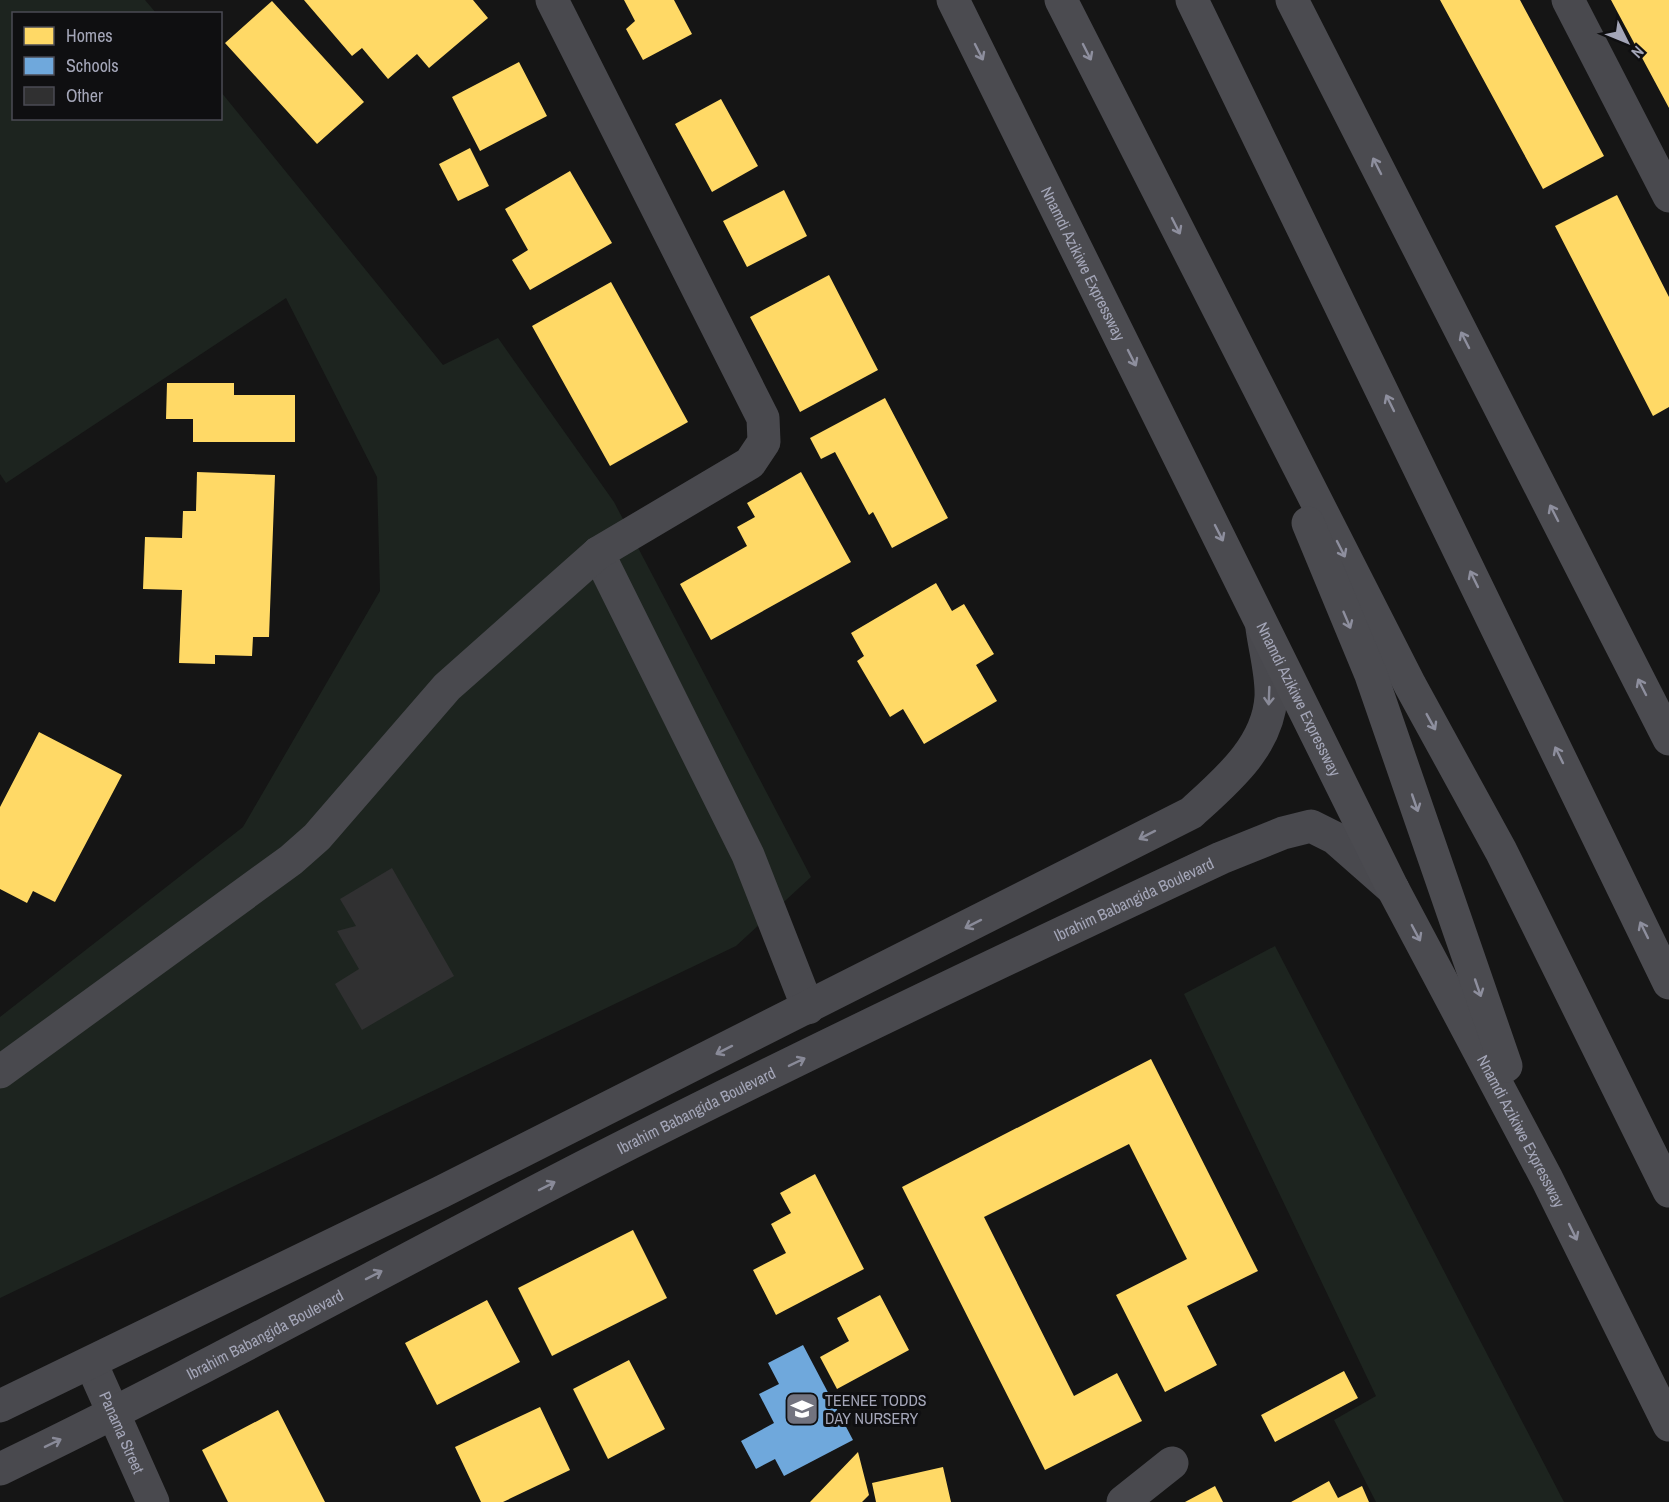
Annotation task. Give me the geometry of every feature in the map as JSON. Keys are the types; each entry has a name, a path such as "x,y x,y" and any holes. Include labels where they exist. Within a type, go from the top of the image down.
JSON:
{"highway":[{"name":"Nnamdi Azikiwe Expressway","path":"953,0 1261,617 1393,889 1547,1179 1669,1425"},
{"path":"1061,0 1410,685 1512,873 1669,1191"},
{"path":"1192,0 1669,983"},
{"path":"1292,0 1669,739"},
{"path":"1270,408 1313,541 1371,675 1547,1179"}],"street":[{"path":"0,1072 291,860 317,837 447,687 598,553 750,463 764,442 763,418 552,0"},
{"path":"1568,0 1669,196"},
{"path":"598,553 748,855 808,1008"},
{"path":"0,1406 808,1008 1191,813 1226,782 1247,757 1263,730 1270,697 1261,617"},
{"name":"Ibrahim Babangida Boulevard","path":"0,1469 112,1415 360,1282 596,1161 1221,858 1283,833 1311,826 1335,838 1393,889"},
{"name":"Panama Street","path":"91,1363 112,1415 153,1502"},
{"path":"1123,1502 1172,1463"}],"shaded area":[{"path":"0,0 145,0 155,12 12,12 12,120 222,120 222,93 443,365 498,338 614,502 811,877 736,946 0,1298 0,1017 243,827 380,591 377,477 286,298 6,483 0,474"},
{"path":"1275,946 1564,1502 1376,1502 1334,1420 1376,1396 1184,994"}],"building: Homes":[{"path":"304,0 473,0 488,18 429,68 417,54 388,79 362,48 352,56"},
{"path":"624,0 674,0 692,34 643,60 626,29 635,21"},
{"path":"1440,0 1520,0 1604,156 1543,189"},
{"path":"1611,0 1669,0 1669,108"},
{"path":"272,1 364,102 317,144 225,43"},
{"path":"519,62 547,116 480,151 452,97"},
{"path":"721,99 758,166 712,192 675,124"},
{"path":"470,148 489,186 458,201 439,164"},
{"path":"570,171 612,243 530,290 512,260 528,250 505,209"},
{"path":"784,190 807,236 747,267 723,221"},
{"path":"1617,195 1669,297 1669,407 1653,416 1555,226"},
{"path":"829,275 878,370 800,412 750,317"},
{"path":"611,282 688,422 610,466 532,326"},
{"path":"167,383 234,383 234,395 295,395 295,442 193,442 193,419 166,419"},
{"path":"885,398 948,518 892,548 873,512 869,515 835,452 821,459 810,438"},
{"path":"197,472 275,475 269,637 253,637 252,656 215,655 215,664 179,663 182,590 143,589 145,537 182,538 183,511 196,511"},
{"path":"801,472 851,562 711,640 680,584 747,546 737,527 755,517 747,503"},
{"path":"936,583 952,611 964,604 994,654 976,665 997,701 924,744 903,709 890,717 857,661 864,656 851,633"},
{"path":"39,732 122,775 55,902 33,891 27,903 0,889 0,807"},
{"path":"1151,1059 1258,1271 1187,1306 1217,1365 1165,1392 1116,1295 1187,1259 1129,1144 984,1217 1074,1396 1117,1373 1142,1421 1045,1470 902,1187"},
{"path":"815,1174 864,1269 776,1315 753,1270 786,1253 771,1224 791,1213 780,1193"},
{"path":"633,1230 667,1298 552,1356 518,1288"},
{"path":"880,1295 909,1350 837,1389 820,1357 849,1341 837,1318"},
{"path":"487,1300 520,1362 437,1405 405,1343"},
{"path":"629,1360 665,1429 608,1459 573,1389"},
{"path":"1344,1371 1358,1398 1275,1442 1261,1415"},
{"path":"540,1407 570,1470 503,1502 481,1502 455,1447"},
{"path":"278,1410 325,1502 228,1502 202,1450"},
{"path":"858,1452 869,1495 862,1502 810,1502"},
{"path":"943,1467 951,1502 876,1502 872,1483"},
{"path":"1329,1481 1338,1498 1362,1486 1369,1502 1291,1502"},
{"path":"1215,1486 1223,1502 1185,1502"}],"building: Schools":[{"name":"TEENEE TODDS DAY NURSERY","path":"803,1345 853,1440 784,1476 775,1459 756,1469 741,1441 774,1423 759,1394 779,1384 768,1363"}],"building: Other":[{"path":"392,868 454,976 362,1030 335,984 359,969 337,931 356,926 340,899"}],"place":[{"name":"TEENEE TODDS DAY NURSERY","path":"802,1409"}]}
